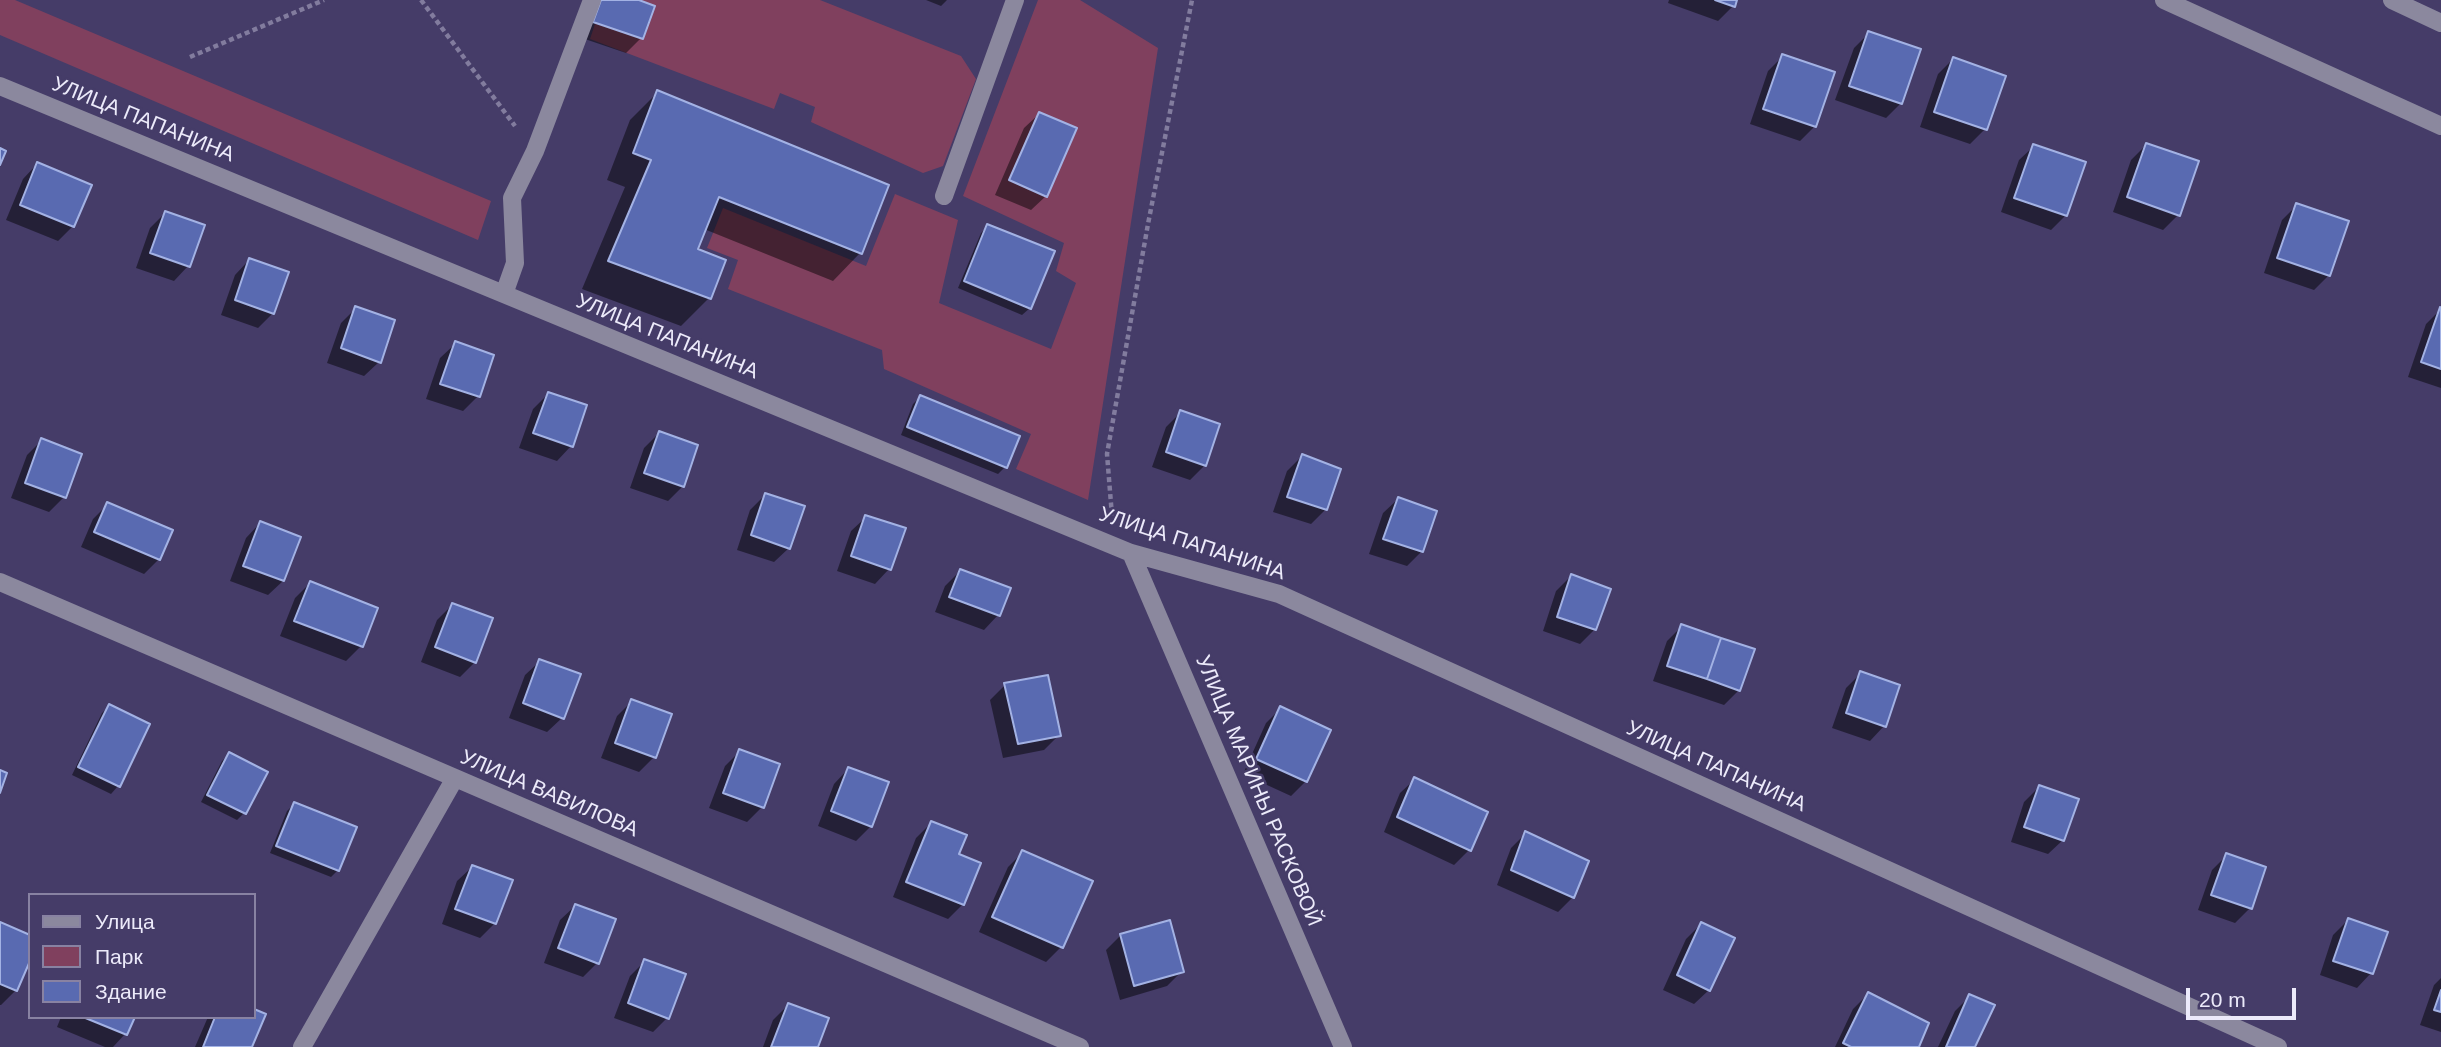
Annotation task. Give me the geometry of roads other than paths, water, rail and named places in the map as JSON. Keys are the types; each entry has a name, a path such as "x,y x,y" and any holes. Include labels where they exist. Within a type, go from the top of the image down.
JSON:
{"street":[{"path":"504,294 515,263 512,198 535,150 592,0"},
{"path":"944,196 1015,0"},
{"path":"2164,0 2441,126"},
{"path":"2392,0 2441,23"},
{"name":"УЛИЦА ПАПАНИНА","path":"0,86 1131,553 1279,594 2278,1047"},
{"name":"УЛИЦА МАРИНЫ РАСКОВОЙ","path":"1131,553 1343,1047"},
{"name":"УЛИЦА ВАВИЛОВА","path":"0,582 1080,1047"},
{"path":"302,1047 455,778"}]}
